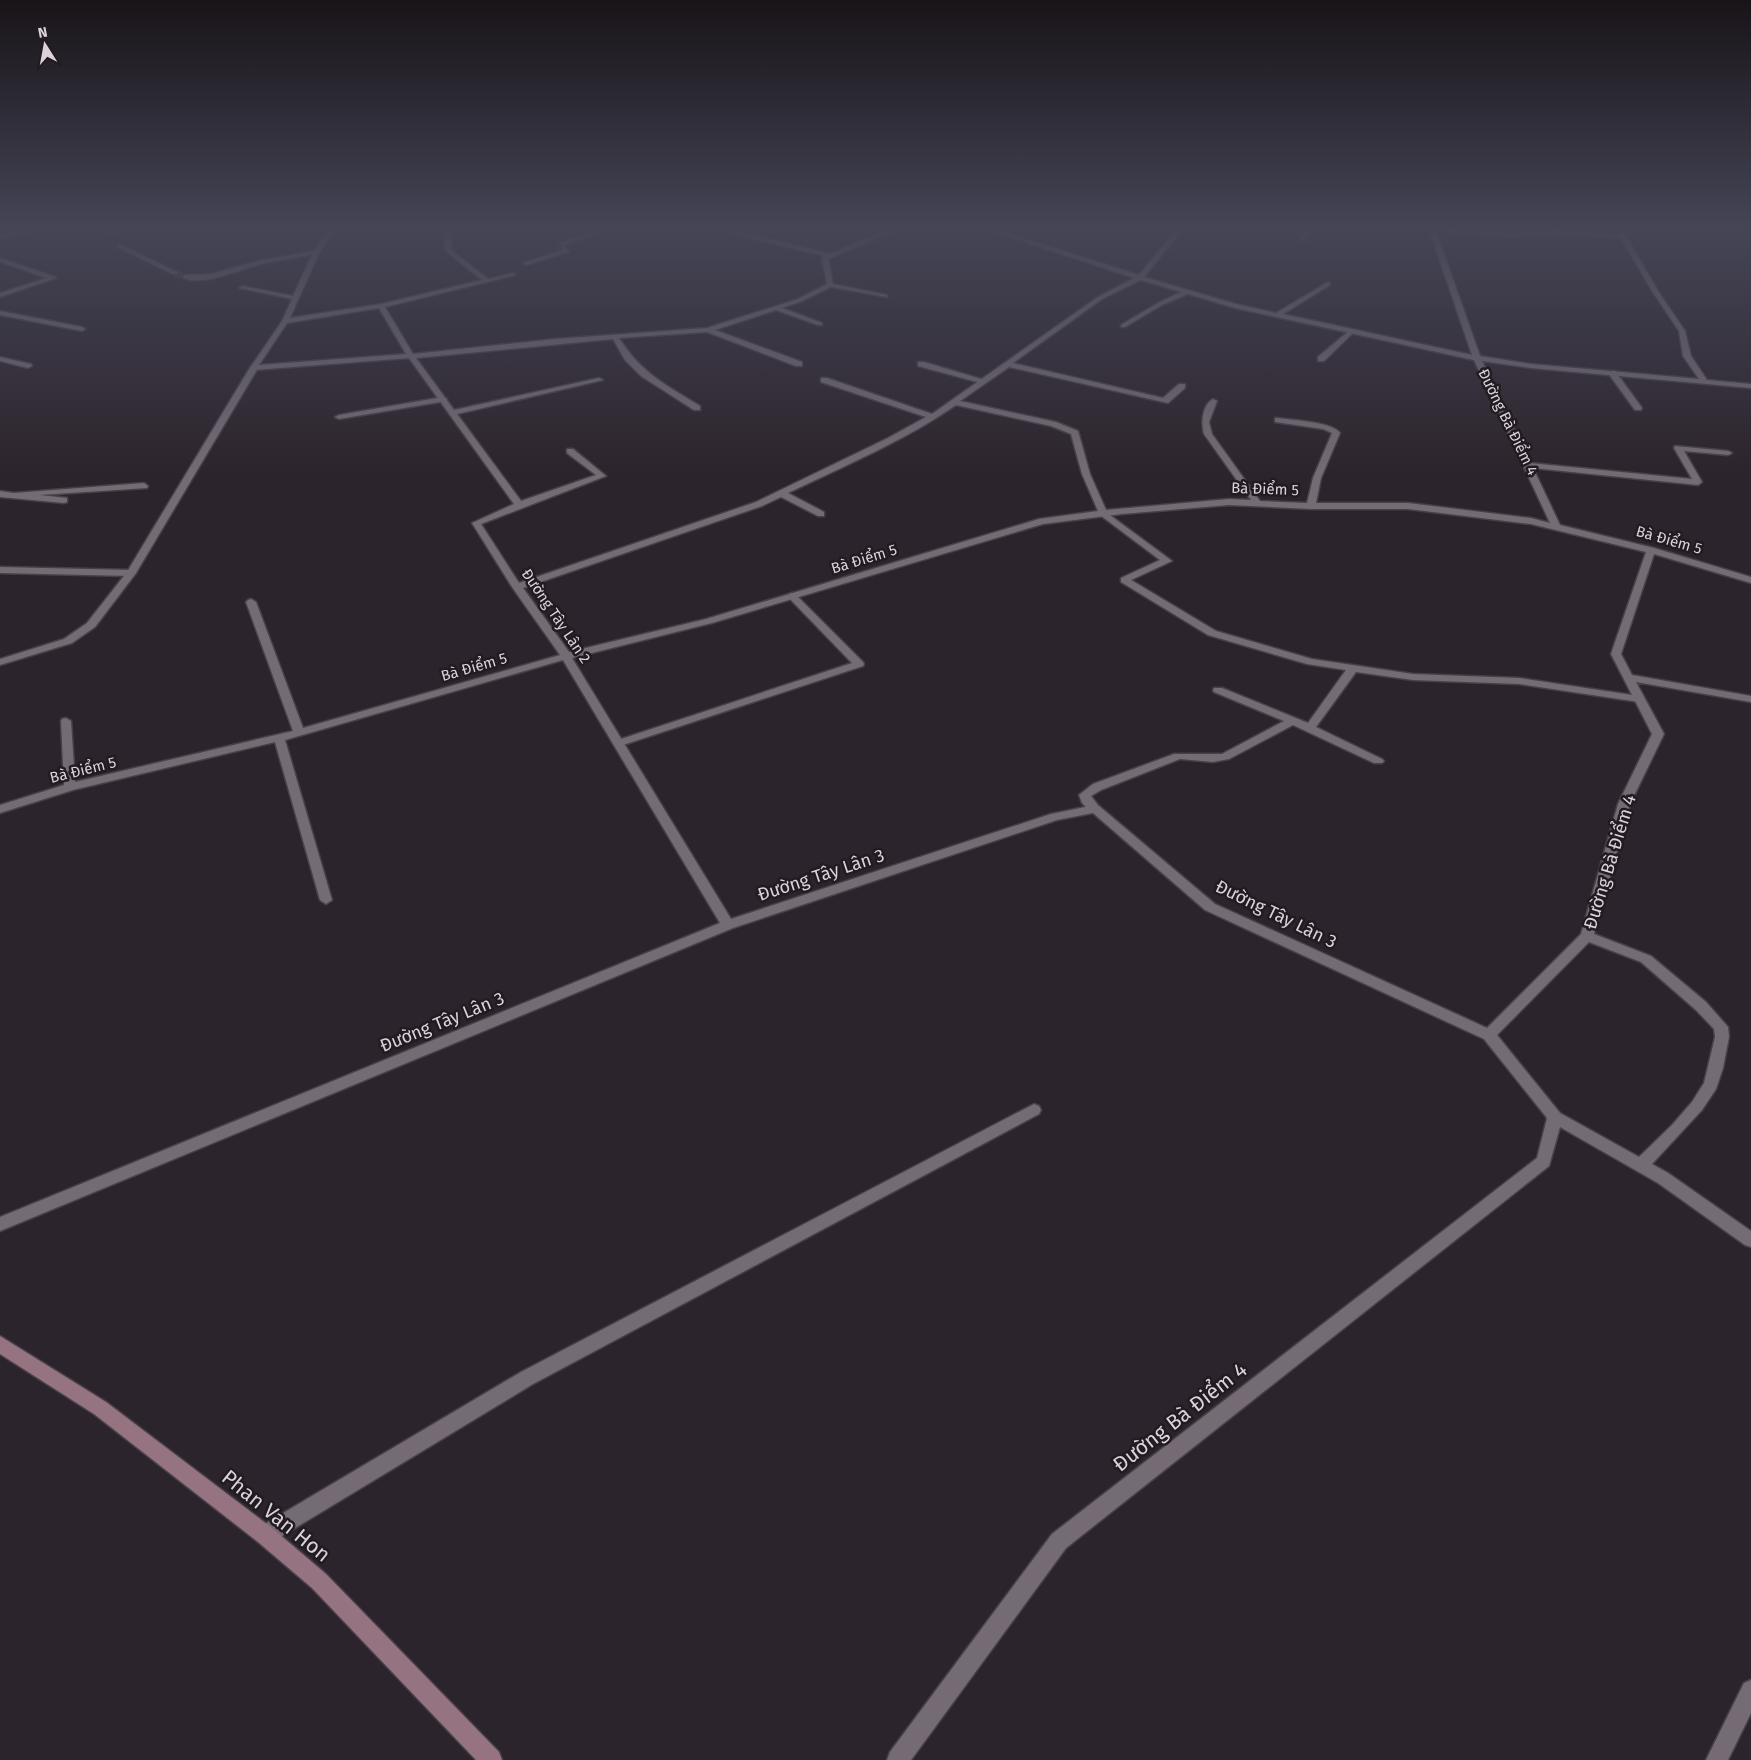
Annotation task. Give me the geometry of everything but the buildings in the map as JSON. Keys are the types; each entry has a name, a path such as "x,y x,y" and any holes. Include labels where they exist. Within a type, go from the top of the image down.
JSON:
{"main road":[{"name":"Phan Van Hon","path":"0,1344 100,1408 264,1535 319,1581 491,1760"}],"street":[{"path":"0,662 68,641 91,626 131,573 289,311"},
{"path":"285,320 346,311"},
{"path":"384,311 411,356 519,505 602,476 570,451"},
{"path":"254,368 411,356 555,341 708,330 766,311"},
{"path":"785,311 820,324"},
{"path":"517,587 758,504 891,440 933,417 1081,311"},
{"path":"1123,326 1148,311"},
{"path":"1259,311 1477,358 1751,386"},
{"path":"1277,315 1283,311"},
{"name":"Đường Bà Điểm 4","path":"1461,311 1477,358 1557,528"},
{"path":"1669,311 1682,331 1687,356 1704,381"},
{"path":"0,313 82,329"},
{"path":"708,330 799,364"},
{"path":"1321,359 1352,330"},
{"path":"615,337 628,358 644,374 697,408"},
{"path":"0,359 28,366"},
{"path":"921,364 984,381"},
{"path":"1007,364 1165,401 1182,386"},
{"path":"1612,373 1638,408"},
{"path":"453,412 599,380"},
{"path":"824,380 933,417"},
{"path":"339,417 443,398"},
{"path":"1213,401 1205,422 1208,434 1257,503"},
{"path":"954,402 1053,424 1075,433 1086,474 1103,513 1166,561 1124,580 1212,633 1311,662 1413,677 1519,681 1640,699"},
{"path":"1278,420 1325,427 1336,431 1317,478 1311,506"},
{"path":"1529,465 1698,482 1678,448 1728,453"},
{"path":"0,494 144,486"},
{"path":"17,494 64,500"},
{"path":"780,494 821,514"},
{"name":"Bà Điểm 5","path":"0,808 70,787 279,738 566,656 709,621 1042,521 1103,513 1229,502 1311,506 1408,506 1531,521 1650,550 1751,580"},
{"name":"Đường Tây Lân 2","path":"519,505 476,523 517,587 566,656 728,925"},
{"name":"Đường Bà Điểm 4","path":"1489,1035 1587,936 1624,804 1658,734 1616,654 1650,550"},
{"path":"0,570 131,573"},
{"path":"619,743 859,664 792,596"},
{"path":"251,602 299,732"},
{"path":"1310,728 1353,668"},
{"path":"1628,677 1751,699"},
{"path":"1218,690 1310,728 1378,761"},
{"path":"66,721 70,787"},
{"path":"1095,809 1086,800 1085,795 1097,787 1178,756 1186,755 1216,759 1225,757 1292,721"},
{"path":"279,738 326,900"},
{"name":"Đường Tây Lân 3","path":"0,1224 728,925 1055,818 1095,809 1210,907 1489,1035 1555,1116"},
{"path":"1587,936 1646,960 1701,1006 1720,1027 1722,1037 1711,1085 1682,1123 1642,1165"},
{"path":"264,1535 527,1378 1034,1110"},
{"path":"1555,1116 1663,1178 1751,1240"},
{"name":"Đường Bà Điểm 4","path":"898,1760 1059,1540 1544,1162 1555,1116"},
{"path":"1717,1760 1751,1690"}]}
